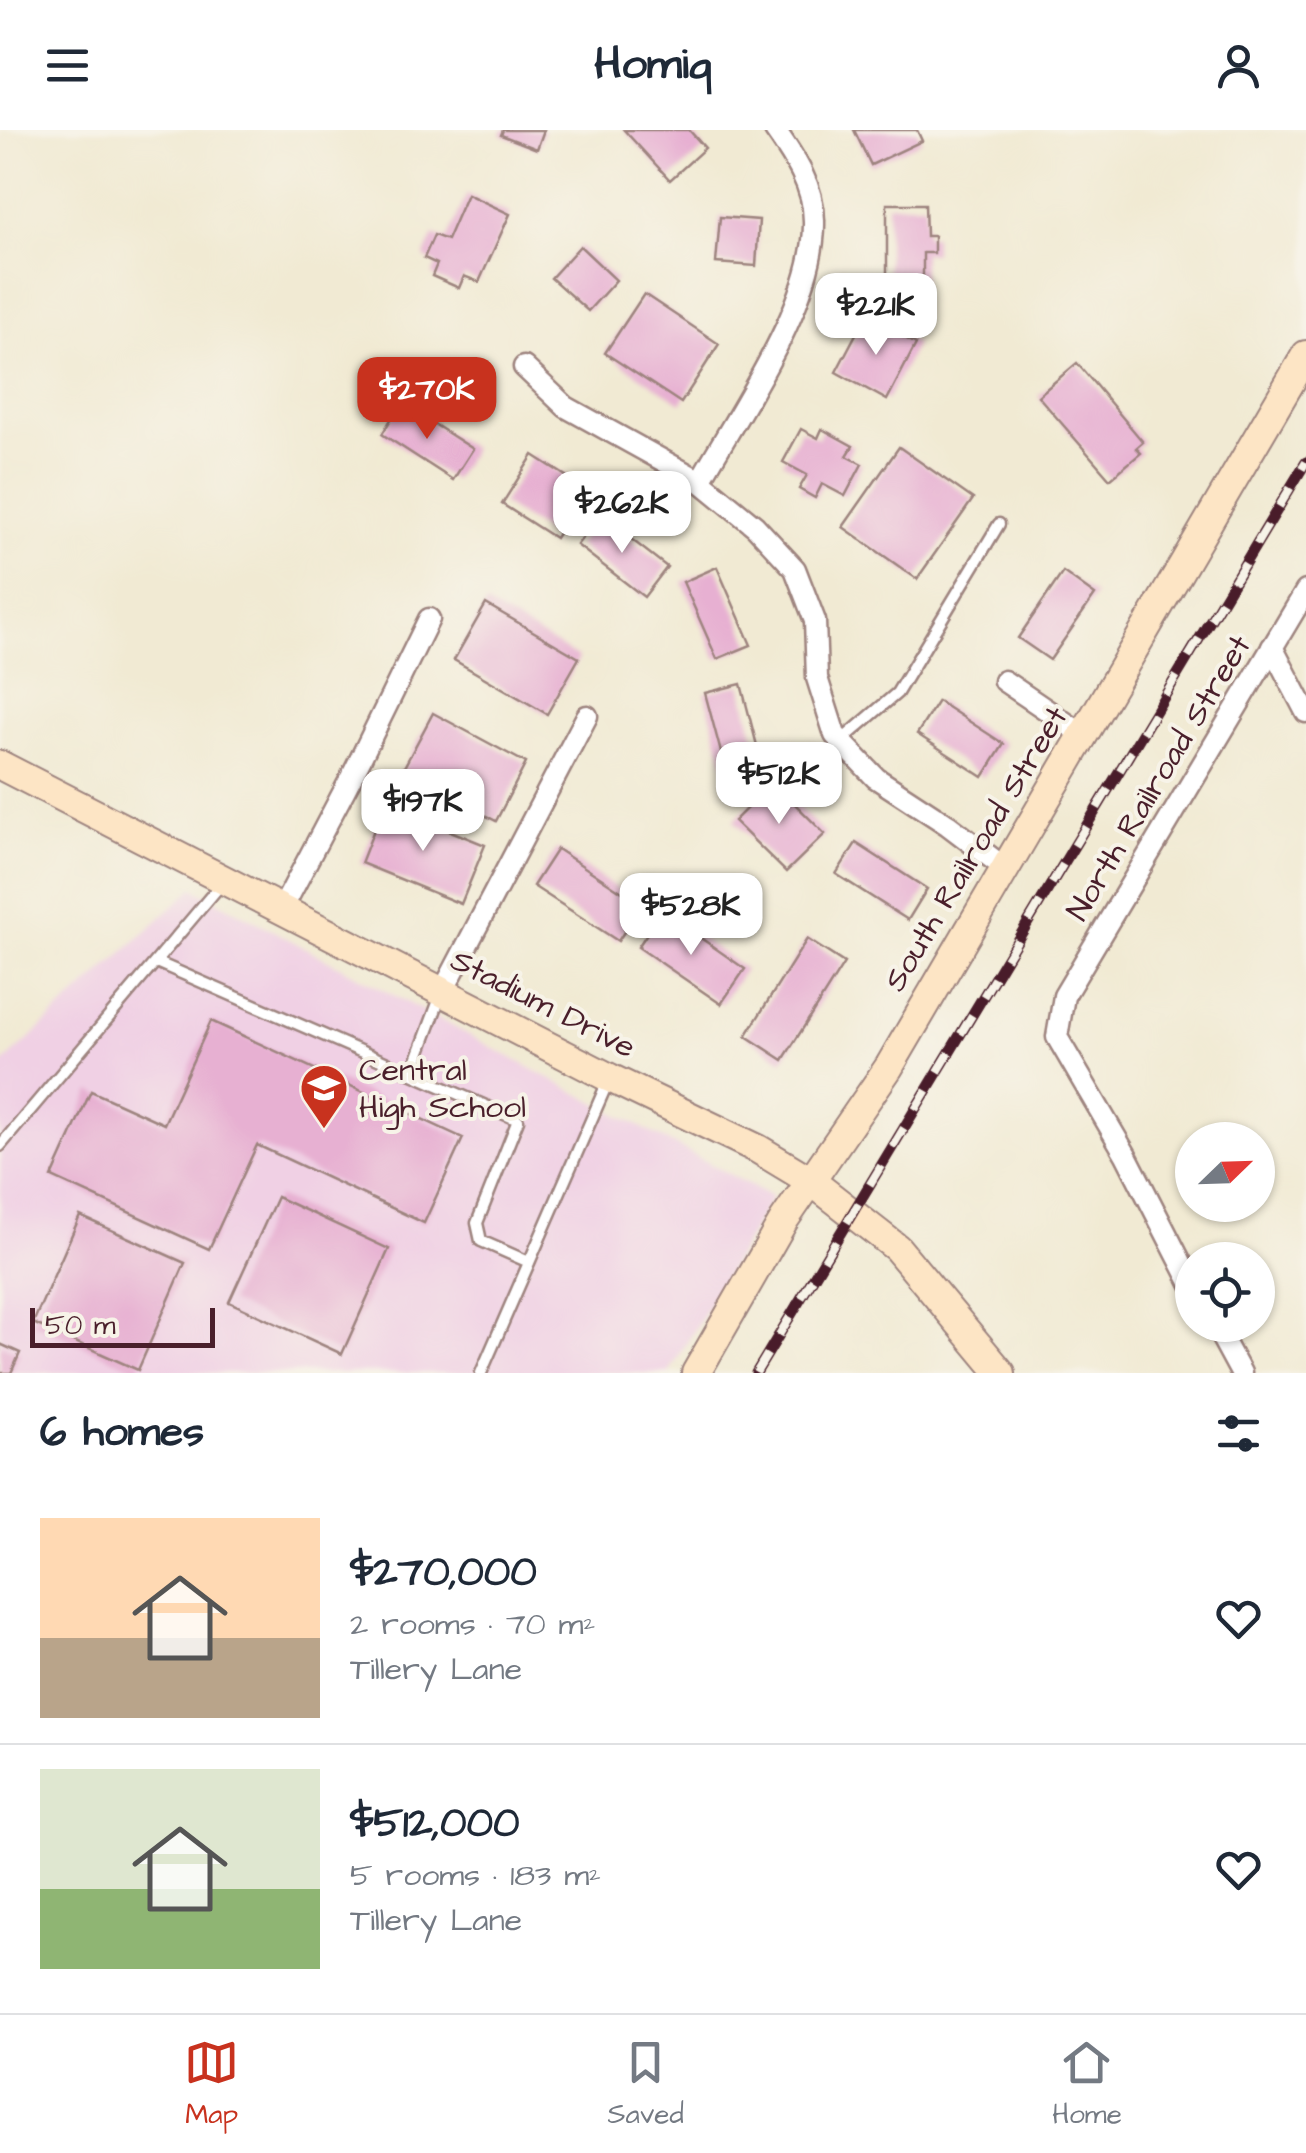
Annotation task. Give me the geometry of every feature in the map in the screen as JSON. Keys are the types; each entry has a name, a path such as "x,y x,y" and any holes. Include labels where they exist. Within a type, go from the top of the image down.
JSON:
{"street":[{"path":"700,481 773,351 808,274 814,219 800,165 775,130"},
{"name":"South Railroad Street","path":"696,1373 784,1220 889,1067 1306,355"},
{"path":"524,367 566,407 700,481 755,526 795,569 814,621 818,678 835,735 876,778 1006,869"},
{"name":"North Railroad Street","path":"1175,1251 1126,1154 1058,1037 1064,996 1306,591"},
{"path":"282,909 428,618"},
{"path":"1272,647 1306,712"},
{"path":"1004,681 1085,736"},
{"path":"443,991 587,716"},
{"name":"Stadium Drive","path":"0,765 610,1078 758,1149 811,1181 897,1248 1002,1373"},
{"path":"1224,1342 1241,1373"}],"lane":[{"path":"841,742 897,693 999,524"},
{"path":"0,1146 225,880"},
{"path":"156,962 518,1120 477,1223 481,1240 529,1262"},
{"path":"412,1073 443,991"},
{"path":"481,1373 610,1078"}],"shaded area":[{"name":"Central High School","path":"193,888 772,1197 669,1373 0,1373 0,1066"}],"building":[{"path":"503,130 544,130 537,149 501,135"},
{"path":"624,130 689,130 705,148 670,180"},
{"path":"854,130 917,130 922,141 871,165"},
{"path":"467,194 510,214 479,282 464,276 459,288 432,276 437,264 424,258 434,235 447,240"},
{"path":"887,204 925,204 926,236 934,236 934,253 923,253 923,283 887,283"},
{"path":"720,217 759,220 756,266 716,263"},
{"path":"580,246 616,280 588,311 551,278"},
{"path":"644,294 719,344 681,403 605,353"},
{"path":"865,317 916,344 887,400 836,372"},
{"path":"1077,363 1143,442 1136,448 1141,453 1110,479 1038,396"},
{"path":"401,403 473,449 453,480 382,434"},
{"path":"801,429 818,438 822,429 853,446 847,456 862,464 845,496 822,484 815,498 799,489 807,475 783,462"},
{"path":"899,447 973,499 917,579 843,527"},
{"path":"533,455 586,489 555,538 502,504"},
{"path":"600,515 667,567 644,597 577,545"},
{"path":"717,567 751,645 717,659 683,582"},
{"path":"1063,572 1095,595 1050,660 1018,638"},
{"path":"486,604 579,658 547,714 454,660"},
{"path":"741,684 762,765 727,775 705,693"},
{"path":"938,701 1004,744 983,777 917,734"},
{"path":"433,713 526,763 496,821 402,771"},
{"path":"773,782 825,834 786,872 734,821"},
{"path":"384,804 485,845 461,904 361,863"},
{"path":"856,843 927,889 908,920 836,874"},
{"path":"557,849 642,905 618,941 533,886"},
{"path":"662,911 745,969 721,1004 638,947"},
{"path":"807,939 844,963 783,1060 746,1036"},
{"path":"211,1021 463,1138 424,1223 257,1145 209,1249 52,1177 91,1091 164,1124"},
{"path":"277,1197 389,1249 342,1354 229,1302"},
{"path":"80,1216 185,1263 138,1370 33,1323"},
{"path":"0,1344 20,1353 11,1373 0,1373"}],"railway":[{"path":"756,1373 1306,462"}],"place":[{"name":"Central High School","path":"324,1130"}]}
